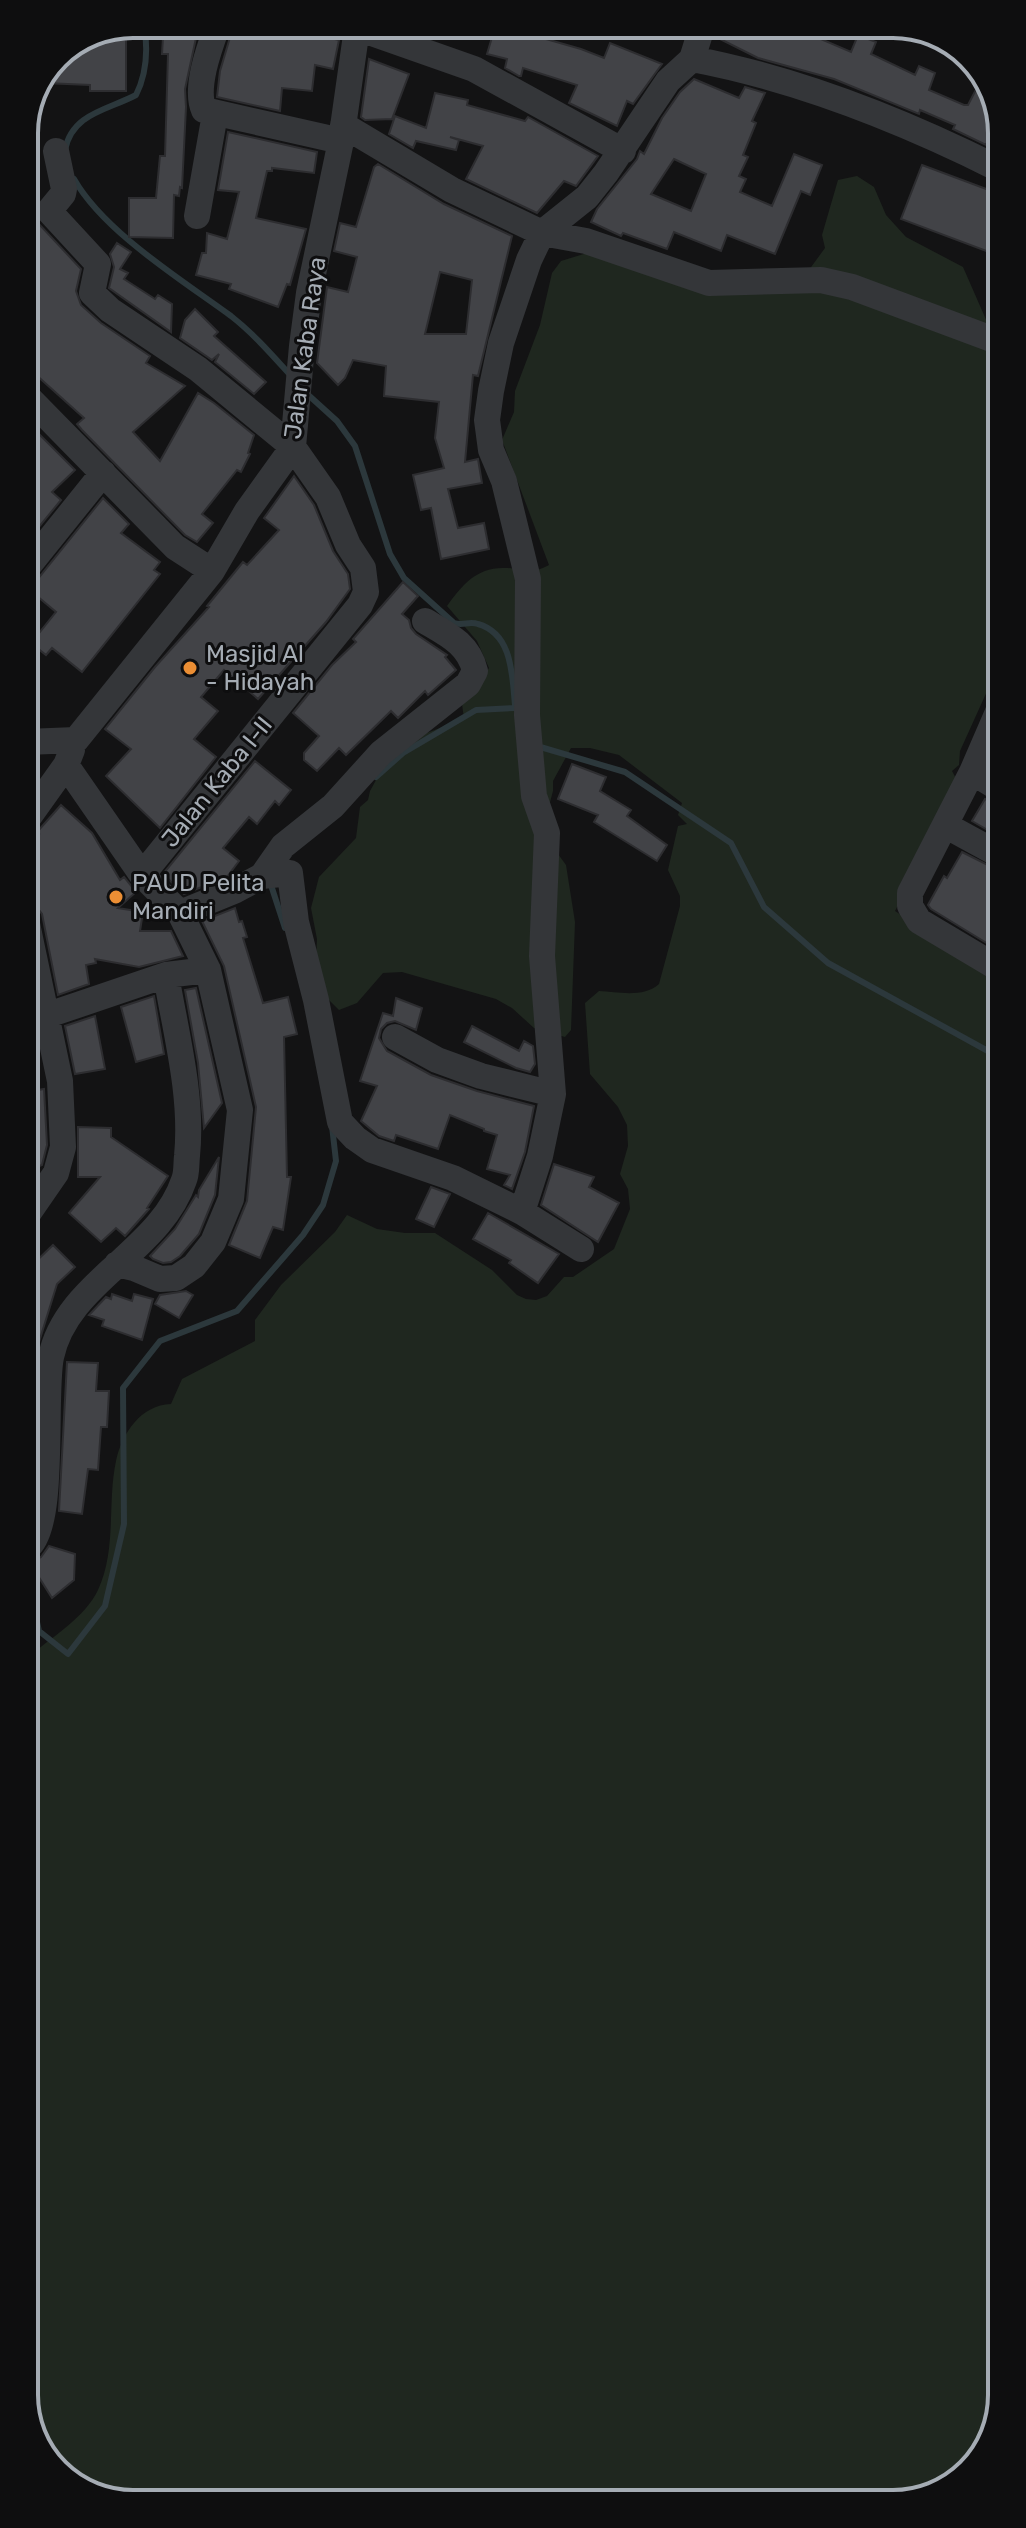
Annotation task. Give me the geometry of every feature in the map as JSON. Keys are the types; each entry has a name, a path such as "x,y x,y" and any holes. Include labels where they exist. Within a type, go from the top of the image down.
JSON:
{"street":[{"path":"213,38 201,91 204,110 342,133 542,233 586,241 709,283 821,280 852,287 988,338"},
{"name":"Jalan Kaba Raya","path":"38,804 66,765 76,740 212,571 247,511 293,447 309,293 342,133 350,38"},
{"path":"385,38 474,69 623,151"},
{"path":"522,1212 540,1156 553,1094 542,956 547,833 534,796 527,715 528,579 504,481 491,450 487,420 501,343 529,260 542,233 587,197 623,151 668,81 692,59 699,38"},
{"path":"692,59 825,95 925,132 988,164"},
{"path":"197,216 215,114"},
{"name":"Jalan Kaba I-II","path":"56,151 64,189 49,211 98,264 92,293 110,310 198,369 293,447 328,497 348,545 363,568 366,592 360,605 142,875"},
{"path":"38,408 175,547 212,571"},
{"path":"38,554 103,473"},
{"path":"270,875 283,846 333,806 381,753 468,684 475,671 461,643 425,621"},
{"path":"988,735 910,893 910,906 919,921 988,962"},
{"path":"38,742 76,740"},
{"path":"66,765 142,875 180,913 208,970 240,1110 231,1199 213,1242 185,1274 176,1278 160,1279 117,1264"},
{"path":"972,772 988,782"},
{"path":"945,825 988,849"},
{"path":"180,913 270,875 290,873 296,922 316,1000 340,1122 372,1150 453,1178 522,1212 581,1249"},
{"path":"45,1016 166,975 208,970"},
{"path":"38,1536 48,1460 51,1358 64,1321 89,1290 159,1226 185,1180 190,1130 166,975"},
{"path":"38,980 60,1081 63,1147 56,1173 38,1199"},
{"path":"395,1037 437,1060 481,1076 553,1094"}],"shaded area":[{"path":"857,176 874,187 886,215 906,237 963,267 988,324 988,689 960,751 959,765 952,771 959,784 895,911 988,971 988,2395 985,2420 972,2448 951,2470 924,2485 893,2490 127,2490 108,2487 75,2470 54,2448 43,2426 38,2395 38,1649 69,1625 98,1590 108,1558 116,1461 123,1440 134,1422 151,1409 171,1404 182,1379 255,1341 255,1320 281,1285 335,1232 347,1215 377,1229 435,1233 492,1270 517,1295 526,1299 536,1300 547,1296 564,1277 573,1277 614,1249 630,1209 628,1189 620,1174 628,1146 627,1125 618,1107 590,1074 585,1003 599,991 638,993 659,984 680,906 680,896 668,870 678,826 687,824 678,815 682,803 619,755 590,748 571,748 553,781 542,832 566,865 575,922 571,1030 565,1037 534,1028 512,1008 496,999 402,972 383,973 357,1003 339,1010 326,997 316,959 317,939 311,908 319,877 356,838 360,807 368,800 392,751 424,734 464,719 462,704 489,668 477,641 447,606 478,574 495,568 532,571 549,565 502,440 514,412 515,391 540,325 552,273 561,261 587,253 795,289 825,248 822,235 838,180"}],"building":[{"path":"163,38 196,38 185,89 182,188 179,196 174,195 173,238 129,237 129,198 156,198 160,156 165,156 168,54 162,54"},
{"path":"230,38 339,40 333,69 315,65 312,91 282,88 280,111 217,97 220,71"},
{"path":"492,38 542,38 604,58 610,43 662,64 633,104 627,101 617,126 569,103 577,85 523,68 519,76 505,68 507,59 487,54"},
{"path":"718,38 818,38 851,52 857,38 866,38 876,42 871,54 915,75 919,66 935,73 929,90 968,105 977,89 983,102 988,140 986,145 953,129 955,125 920,110 919,114 834,79 758,58"},
{"path":"126,39 126,91 90,91 90,85 53,83 70,62 85,51 102,43"},
{"path":"369,59 409,74 392,119 365,120 361,117"},
{"path":"694,79 739,98 745,87 765,93 752,121 756,123 743,155 748,157 739,176 746,179 740,192 772,206 794,154 822,165 810,195 801,191 775,254 727,235 721,251 674,232 667,249 623,233 621,236 591,222 597,209 640,151 644,154 662,118 680,92","holes":["674,159 706,174 691,211 651,194"]},
{"path":"435,93 468,100 467,105 525,121 528,117 598,156 576,186 564,181 537,213 466,179 483,146 450,137 459,140 456,150 416,141 413,148 389,134 395,116 426,128"},
{"path":"228,132 317,152 314,173 272,168 272,171 267,171 256,218 306,229 290,285 287,284 278,307 229,289 231,284 196,275 202,253 206,253 207,233 227,239 239,192 218,190"},
{"path":"378,164 444,204 512,236 478,376 473,375 465,462 478,459 482,483 448,489 458,528 484,523 489,549 441,559 431,508 421,510 413,475 444,468 435,438 439,402 384,396 386,366 353,360 345,378 338,385 317,363 327,287 348,292 357,257 334,251 340,223 356,227 374,167","holes":["440,272 472,280 466,334 425,334"]},
{"path":"922,165 988,190 988,252 901,219"},
{"path":"38,223 81,269 76,291 81,305 101,323 150,356 146,363 185,386 133,432 160,461 198,393 254,435 250,454 241,472 237,470 202,514 213,523 197,542 185,535 82,430 77,424 84,418 38,377"},
{"path":"117,243 131,252 120,269 128,273 124,279 155,299 158,295 172,304 171,332 109,288 114,267 110,254"},
{"path":"195,309 218,332 214,336 266,382 254,394 215,362 219,354 212,360 180,338 185,320"},
{"path":"38,433 75,470 52,492 61,500 38,528"},
{"path":"294,476 314,505 333,551 348,574 350,589 326,622 258,699 224,670 201,697 218,711 194,739 216,757 160,828 106,776 131,749 105,729 209,607 243,562 247,565 279,530 264,518"},
{"path":"103,498 129,524 121,533 160,562 154,570 160,574 82,672 52,648 46,655 38,649 38,634 56,612 38,597 38,579"},
{"path":"403,582 418,596 402,614 416,634 447,655 445,657 456,670 428,695 425,691 398,718 391,711 346,755 339,748 317,771 304,760 304,753 319,736 293,713 332,665 356,642 353,639"},
{"path":"255,761 291,790 279,805 275,801 257,824 249,817 223,848 239,861 227,877 184,894 163,874"},
{"path":"572,764 606,777 600,791 631,810 627,816 667,845 657,861 594,822 598,815 558,799"},
{"path":"985,799 988,800 988,830 972,821"},
{"path":"61,805 92,833 120,880 124,877 136,892 118,908 143,912 140,931 171,931 183,956 139,967 95,959 96,963 86,965 89,984 58,995 42,914 38,909 38,831"},
{"path":"962,852 988,865 988,944 928,905 944,876 947,878"},
{"path":"235,908 247,937 243,938 263,1003 288,997 297,1034 284,1037 287,1177 291,1177 283,1230 273,1227 260,1258 229,1245 247,1201 256,1107 224,966 202,921"},
{"path":"196,988 222,1103 204,1128 198,1063 185,990"},
{"path":"154,996 164,1054 136,1062 121,1007"},
{"path":"396,998 422,1008 416,1030 395,1021 381,1029 379,1038 387,1051 431,1075 534,1106 525,1152 512,1189 504,1185 510,1175 487,1169 497,1135 484,1129 450,1115 438,1149 396,1135 394,1141 379,1136 361,1121 377,1086 360,1081 383,1013 393,1016"},
{"path":"95,1016 105,1069 75,1074 65,1026"},
{"path":"472,1026 519,1051 524,1041 533,1046 535,1064 530,1072 464,1042"},
{"path":"44,1089 47,1145 42,1165 38,1167 38,1090"},
{"path":"78,1127 111,1128 111,1137 168,1176 149,1209 125,1236 116,1228 101,1242 69,1213 100,1177 78,1177"},
{"path":"219,1157 215,1195 199,1234 171,1262 153,1259 150,1256 175,1229 196,1195 198,1197"},
{"path":"554,1164 594,1177 589,1187 619,1203 598,1242 541,1205"},
{"path":"431,1187 450,1194 434,1227 416,1219"},
{"path":"488,1213 559,1254 538,1283 509,1263 511,1260 473,1239"},
{"path":"53,1245 75,1267 57,1284 38,1345 38,1259"},
{"path":"186,1291 193,1295 179,1318 155,1304 160,1295"},
{"path":"112,1294 132,1301 134,1294 153,1299 142,1340 102,1326 104,1320 89,1315 106,1297 111,1299"},
{"path":"67,1362 98,1363 96,1391 109,1391 107,1427 101,1427 98,1470 88,1469 82,1514 59,1511"},
{"path":"49,1546 75,1554 74,1580 52,1598 38,1576 38,1559"}],"waterway":[{"path":"65,150 69,138 83,120 136,95 146,60 146,38"},
{"path":"74,179 104,218 168,271 231,316 292,377"},
{"path":"305,392 337,421 355,446 390,554 404,578 454,623 478,624 498,637 508,657 515,705"},
{"path":"376,777 403,753 476,710 515,708"},
{"path":"537,746 625,772 731,843 764,907 828,963 988,1051"},
{"path":"270,882 285,928"},
{"path":"38,1627 39,1631 68,1654 105,1606 124,1524 123,1388 160,1341 237,1311 303,1235 323,1205 336,1161 332,1126"}],"place":[{"name":"Masjid Al - Hidayah","path":"190,668"},
{"name":"PAUD Pelita Mandiri","path":"116,897"}]}
